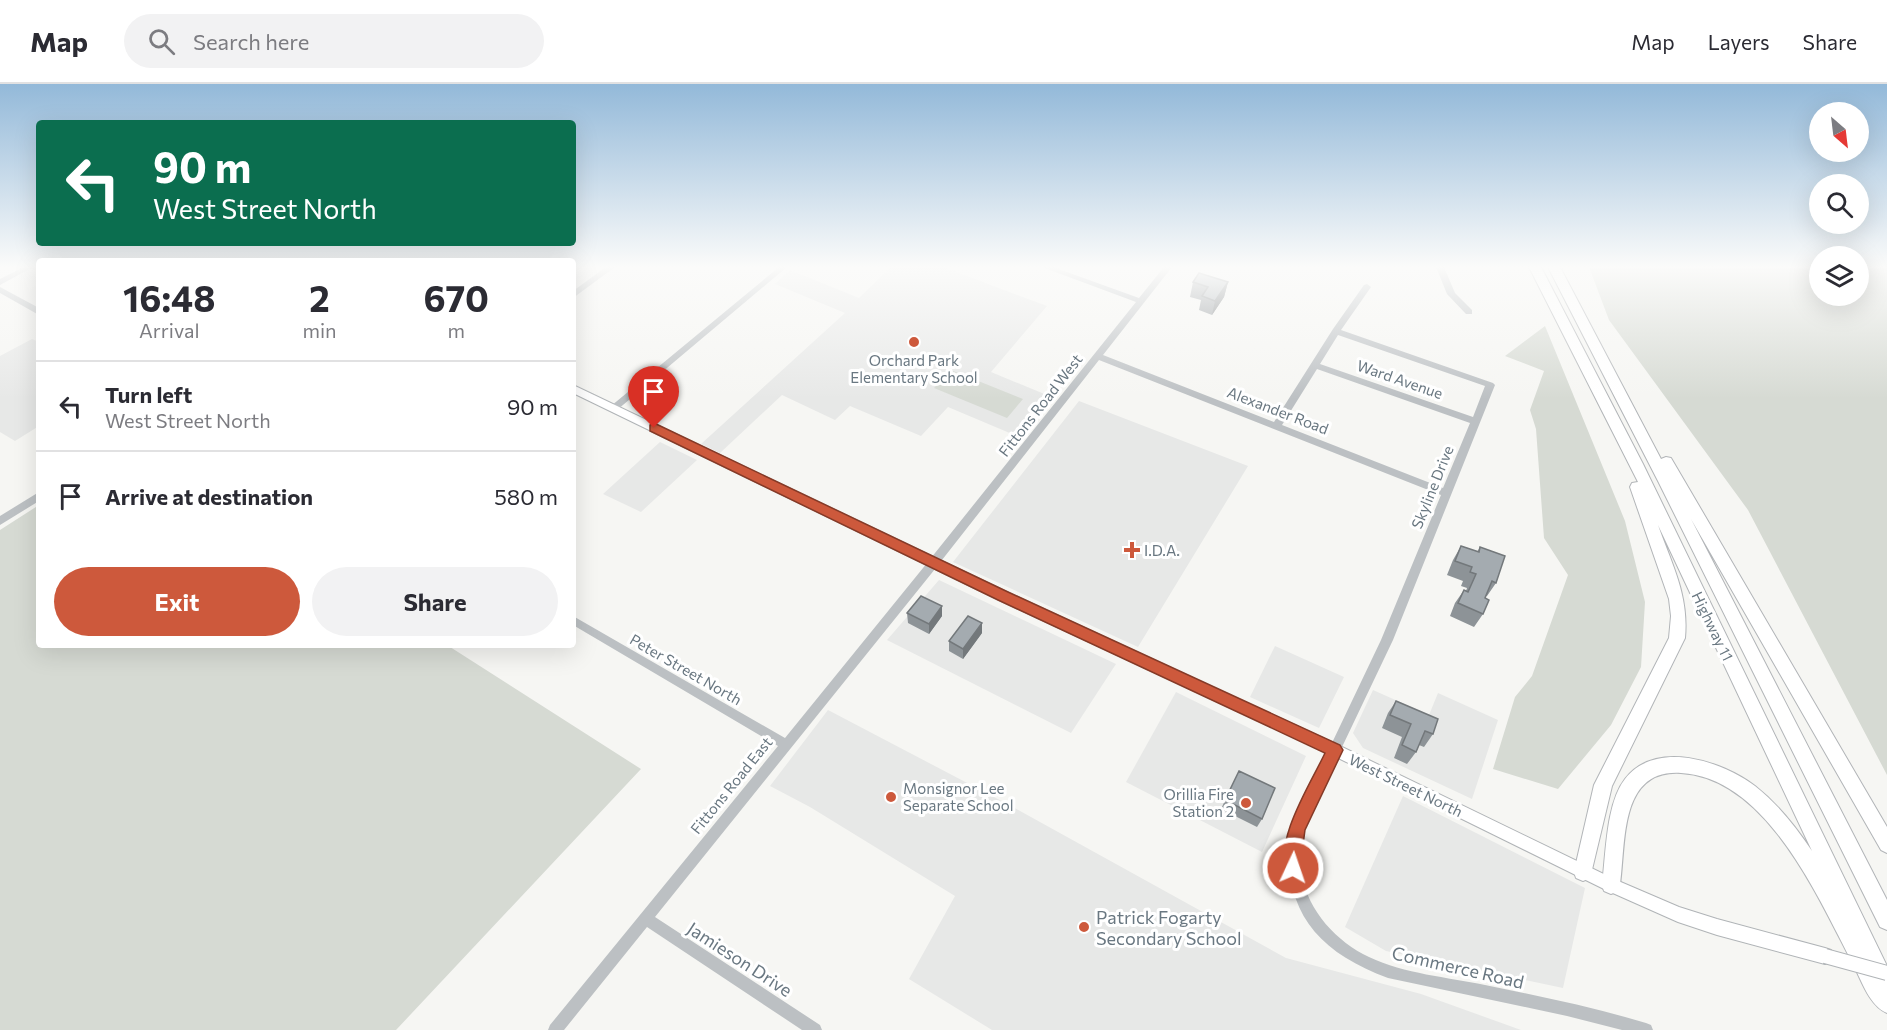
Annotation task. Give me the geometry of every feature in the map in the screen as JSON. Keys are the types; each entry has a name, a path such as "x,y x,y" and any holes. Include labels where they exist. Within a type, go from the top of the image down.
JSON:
{"highway":[{"name":"Highway 11","path":"1558,311 1636,464 1887,988"},
{"name":"Highway 11","path":"1577,311 1887,920"},
{"path":"1639,430 1666,462 1887,844"},
{"path":"1583,872 1603,785 1677,638 1680,616 1677,599 1635,479 1636,464"},
{"path":"1611,885 1623,806 1627,791 1637,778 1652,769 1667,764 1698,767 1719,775 1754,795 1781,821 1802,852 1887,1003"}],"main road":[{"name":"West Street North","path":"576,390 1335,750 1611,885 1678,914 1723,929 1887,973"}],"street":[{"path":"614,408 730,311"},
{"name":"Fittons Road West","path":"934,562 1132,311"},
{"path":"1276,425 1350,311"},
{"name":"Skyline Drive","path":"1335,750 1387,640 1491,385 1336,331"},
{"name":"Alexander Road","path":"1098,356 1446,493"},
{"name":"Ward Avenue","path":"1314,365 1475,421"},
{"path":"0,521 36,498"},
{"name":"Fittons Road East","path":"555,1030 934,562"},
{"name":"Peter Street North","path":"576,622 785,744"},
{"name":"Commerce Road","path":"1335,750 1297,829 1293,868 1300,896 1308,911 1317,925 1339,946 1386,971 1606,1017 1646,1030"},
{"name":"Jamieson Drive","path":"645,918 815,1030"}],"shaded area":[{"name":"Orchard Park Elementary School","path":"841,311 1043,311 991,372 1054,398 1019,437 948,407 921,436 850,406 835,420 782,395 720,453 701,444 845,313"},
{"path":"1606,311 1887,311 1887,775 1748,510 1609,320"},
{"path":"1545,326 1625,521 1645,602 1641,667 1611,725 1558,789 1493,769 1515,697 1532,676 1568,575 1544,538 1536,429 1530,410 1544,371 1505,356"},
{"path":"32,339 36,341 36,428 15,441 0,432 0,356"},
{"path":"951,370 1023,399 1007,418 934,388"},
{"path":"1079,401 1248,466 1138,647 953,562"},
{"path":"660,442 697,460 641,512 603,494"},
{"path":"36,507 36,648 452,648 641,769 396,1030 0,1030 0,530"},
{"path":"939,580 1116,664 1071,733 887,640"},
{"path":"1275,646 1344,677 1319,728 1250,697"},
{"path":"1373,690 1429,715 1438,693 1498,720 1472,799 1363,748 1353,733"},
{"path":"1176,692 1306,756 1262,852 1126,782"},
{"name":"Patrick Fogarty Secondary School","path":"828,710 1013,807 1286,958 1421,994 1521,1030 992,1030 909,979 955,896 810,807 770,786"},
{"path":"1403,796 1585,888 1563,988 1386,951 1345,927"}],"building":[{"path":"1461,546 1479,552 1480,547 1505,556 1496,583 1492,581 1485,598 1489,600 1483,614 1458,603 1464,590 1468,592 1476,574 1470,572 1472,567 1455,561"},
{"path":"921,596 942,606 929,624 907,613"},
{"path":"968,616 982,623 963,649 949,641"},
{"path":"1396,701 1438,719 1433,734 1425,731 1416,752 1402,745 1411,724 1390,715"},
{"name":"Orillia Fire Station 2","path":"1239,771 1275,788 1262,819 1225,800"}],"place":[{"name":"Orchard Park Elementary School","path":"914,342"},
{"name":"I.D.A.","path":"1132,550"},
{"name":"Monsignor Lee Separate School","path":"891,797"},
{"name":"Orillia Fire Station 2","path":"1246,803"},
{"name":"Patrick Fogarty Secondary School","path":"1084,927"}],"route":[{"path":"654,428 1003,596 1335,750 1297,829 1293,868"}]}
